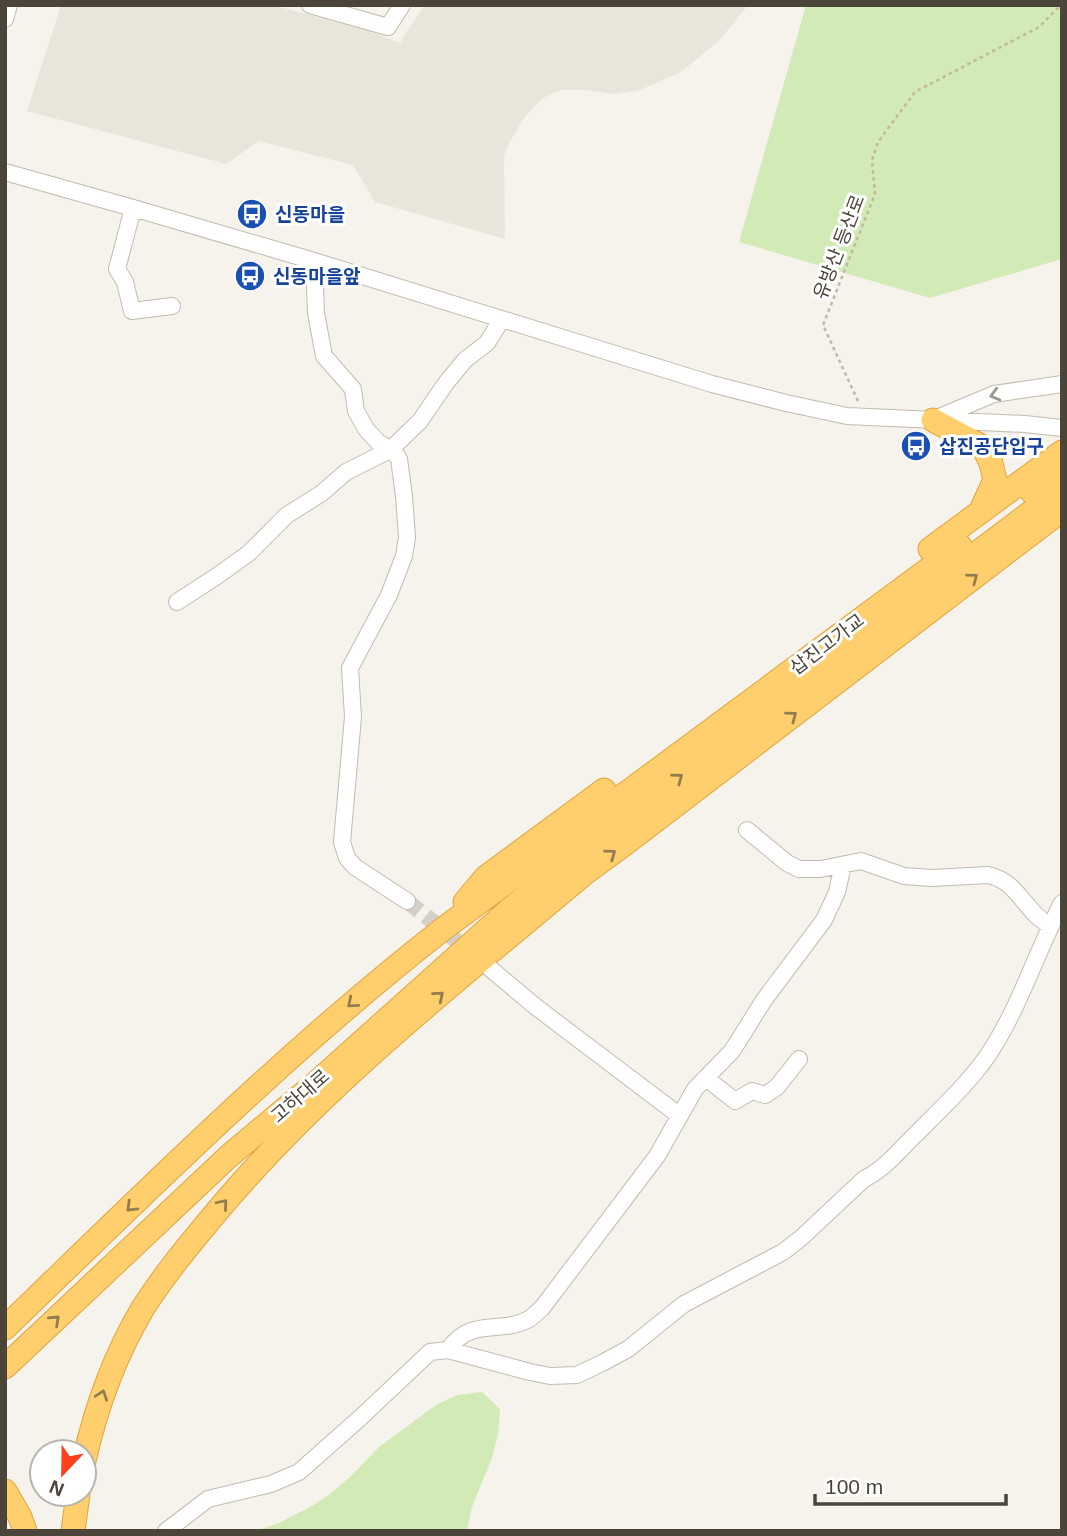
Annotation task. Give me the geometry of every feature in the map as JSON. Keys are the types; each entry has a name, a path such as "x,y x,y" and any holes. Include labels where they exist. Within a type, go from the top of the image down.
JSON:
{"highway":[{"path":"933,420 984,447 995,480 979,513"},
{"path":"443,929 486,877 1062,452"},
{"name":"삽진고가교","path":"598,826 1062,470"},
{"name":"삽진고가교","path":"598,826 1062,489"},
{"path":"89,1438 104,1388 129,1334 160,1282 231,1195 317,1105 380,1045 585,873 1062,510"},
{"name":"고하대로","path":"5,1367 229,1156 326,1074 509,910 598,826"},
{"name":"고하대로","path":"5,1328 205,1135 331,1020 443,929 598,826"},
{"path":"509,910 585,873"},
{"path":"5,1491 22,1524"},
{"path":"73,1531 76,1508"}],"street":[{"path":"5,19 9,5"},
{"path":"310,5 388,27 402,5"},
{"path":"5,172 314,261 735,390 847,416 1062,428"},
{"path":"134,208 117,269 125,282 132,311 172,306"},
{"path":"314,261 316,313 324,356 353,388 356,411 366,429 399,459 407,546 388,595 350,668 353,717 342,842 347,858 355,867 407,901"},
{"path":"177,602 249,553 287,515 322,493 346,472 390,450 420,421 465,360 487,343 502,319"},
{"path":"933,420 994,394 1062,384"},
{"path":"747,830 799,869 821,869 861,861 904,876 995,877 1015,889 1037,916 1050,926"},
{"path":"448,1350 465,1334 480,1328 523,1322 542,1308 657,1156 690,1096 732,1051 764,1000 824,920 837,892 843,864"},
{"path":"166,1531 208,1499 271,1483 299,1472 430,1352 448,1350 550,1376 577,1374 628,1349 684,1304 783,1252 802,1238 864,1179 876,1173 927,1123 991,1051 1011,1016 1062,903"},
{"path":"486,965 536,1007 680,1116"},
{"path":"706,1077 735,1101 752,1091 765,1095 777,1087 799,1059"}],"path":[{"name":"유방산 등산로","path":"866,417 823,325 875,194 872,160 878,142 915,92 1039,27 1061,5"}],"shaded area":[{"path":"61,5 272,5 370,31 400,43 424,5 748,5 719,41 681,72 640,90 615,94 564,90 542,99 524,118 504,156 505,239 375,202 353,165 259,141 226,164 27,111"}],"green space":[{"path":"806,5 1062,5 1062,259 930,298 739,242"},
{"path":"482,1392 500,1409 498,1434 492,1458 472,1507 467,1531 255,1531 279,1523 329,1495 379,1447 436,1405 457,1395"}],"tunnel":[{"path":"407,901 474,955"}],"place":[{"name":"신동마을","path":"252,214"},
{"name":"신동마을앞","path":"250,276"},
{"name":"삽진공단입구","path":"916,446"}]}
